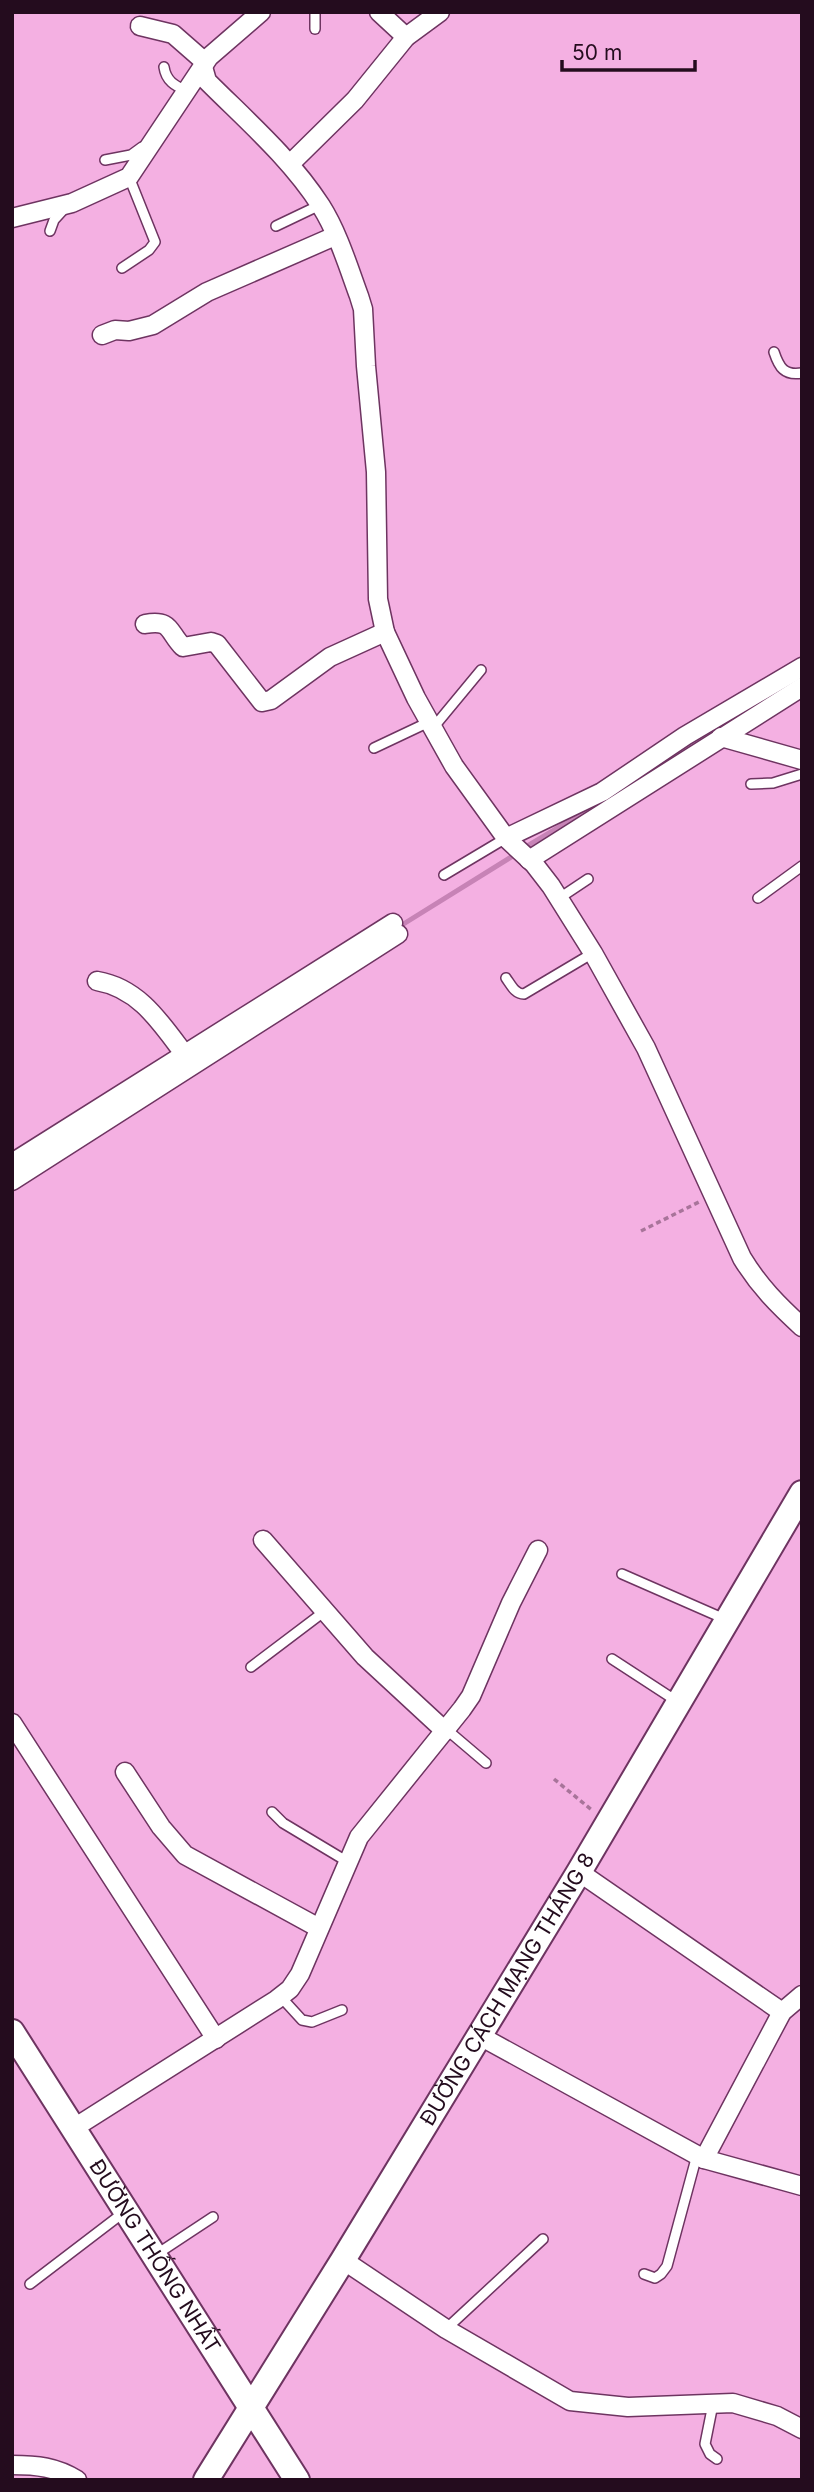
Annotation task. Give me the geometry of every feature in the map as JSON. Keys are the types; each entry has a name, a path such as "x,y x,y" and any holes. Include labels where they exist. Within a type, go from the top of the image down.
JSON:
{"street":[{"path":"12,218 72,203 129,177 204,65 261,12"},
{"path":"379,12 405,37"},
{"path":"290,164 355,100 405,37 440,12"},
{"path":"140,26 173,34 204,65 207,81 290,164 320,205 363,309 376,472 378,599 384,632 454,765 518,850 540,871 593,953 646,1048 742,1258 772,1301 802,1327"},
{"path":"102,335 115,330 129,331 153,325 207,292 335,236"},
{"path":"145,624 161,622 168,625 183,647 211,642 217,645 262,702 274,698 330,657 384,632"},
{"path":"518,850 685,736 802,667"},
{"path":"518,850 720,737 802,687"},
{"path":"720,737 802,760"},
{"path":"12,1163 395,928 12,1181"},
{"path":"97,981 117,986 147,1006 185,1055"},
{"name":"ĐƯỜNG CÁCH MẠNG THÁNG 8","path":"206,2480 609,1823 802,1493"},
{"path":"263,1539 365,1657 446,1730"},
{"path":"74,2128 290,1989 300,1974 359,1837 471,1696 510,1603 538,1550"},
{"path":"12,1723 216,2039"},
{"path":"125,1772 161,1827 186,1855 320,1928"},
{"path":"579,1872 782,2011"},
{"path":"701,2157 782,2011 802,1995"},
{"name":"ĐƯỜNG THỐNG NHẤT","path":"12,2032 297,2480"},
{"path":"480,2036 701,2157 802,2186"},
{"path":"343,2260 446,2329 570,2401 628,2407 733,2403 777,2416 802,2429"},
{"path":"12,2465 40,2465 61,2470 78,2480"}],"lane":[{"path":"315,12 315,29"},
{"path":"164,67 165,73 175,86 187,91"},
{"path":"105,160 131,155 156,136"},
{"path":"122,268 149,250 155,242 129,177"},
{"path":"50,231 54,220 72,203"},
{"path":"276,226 320,205"},
{"path":"774,352 780,369 786,373 802,373"},
{"path":"374,748 431,725 481,670"},
{"path":"751,784 773,783 802,774"},
{"path":"444,875 518,850"},
{"path":"758,898 802,866"},
{"path":"558,899 587,879"},
{"path":"506,978 519,994 524,994 593,953"},
{"path":"622,1574 728,1621"},
{"path":"251,1667 325,1611"},
{"path":"612,1659 680,1703"},
{"path":"446,1730 486,1763"},
{"path":"272,1812 283,1823 348,1862"},
{"path":"281,1997 302,2020 312,2022 342,2010"},
{"path":"644,2274 655,2278 667,2266 701,2157"},
{"path":"30,2284 127,2210"},
{"path":"156,2255 213,2217"},
{"path":"446,2329 543,2239"},
{"path":"713,2402 705,2444 709,2455 718,2459"}],"path":[{"path":"642,1231 714,1195"},
{"path":"554,1779 609,1823"}],"waterway":[{"path":"623,788 710,735"},
{"path":"524,848 603,801"},
{"path":"397,928 516,854"}]}
